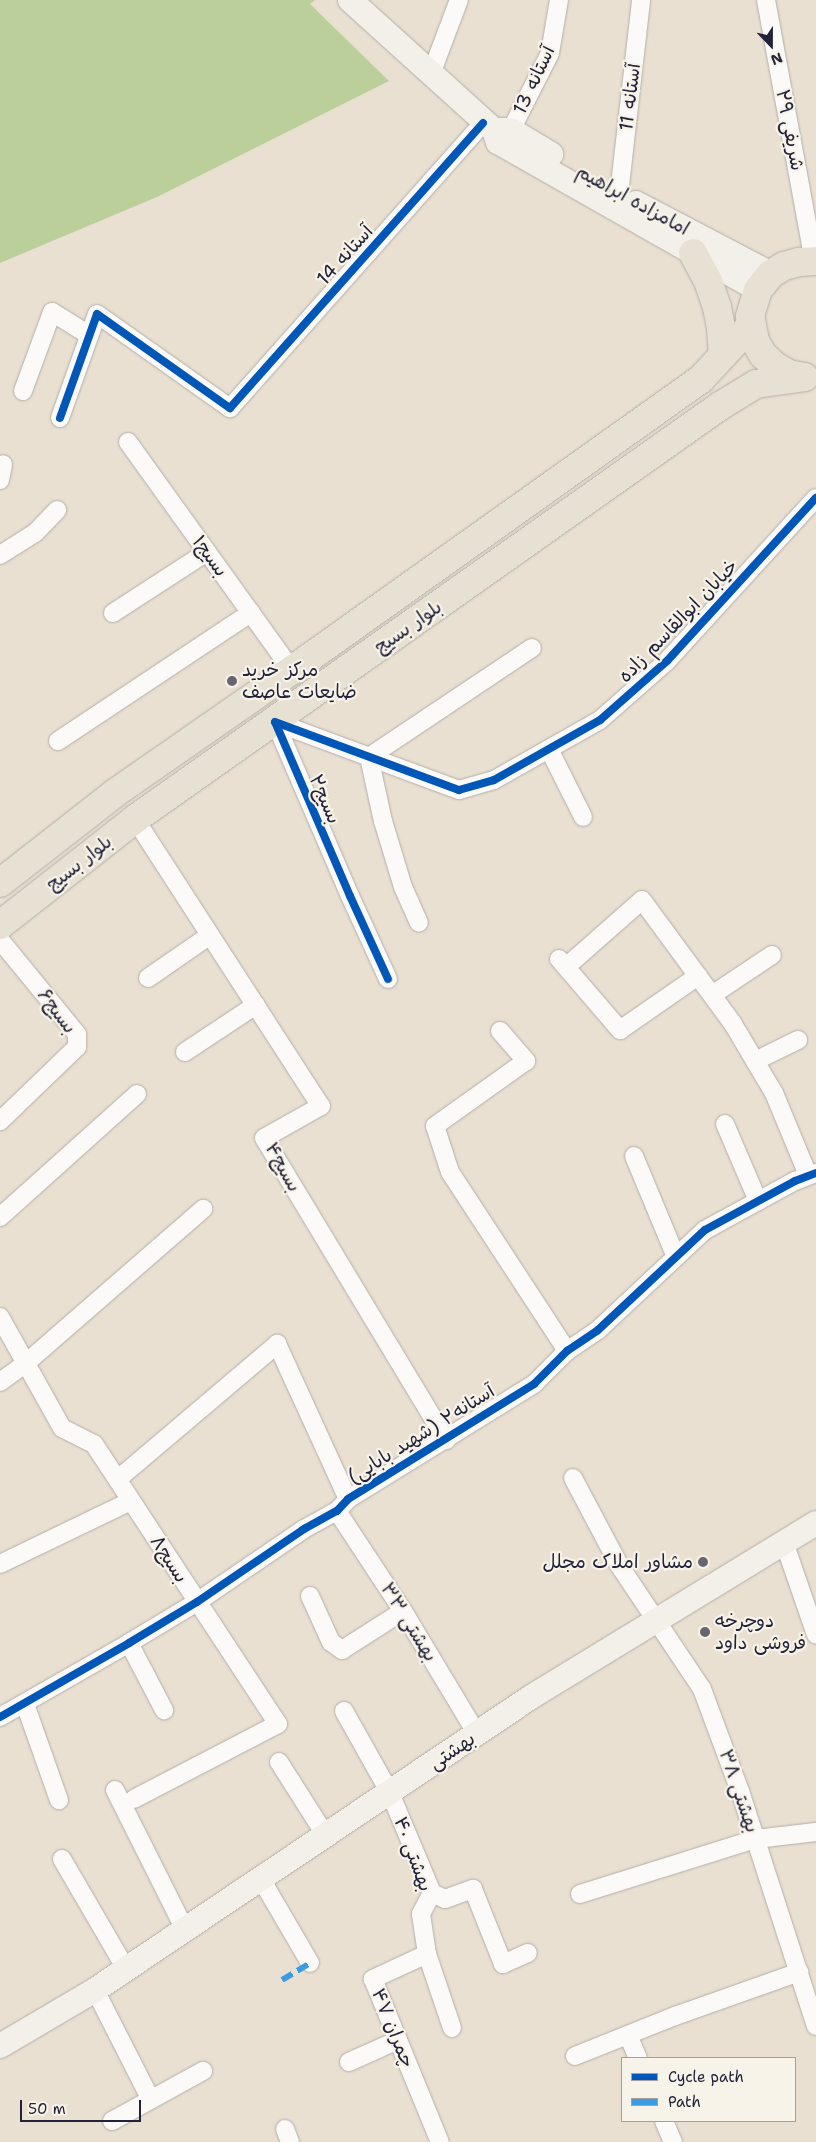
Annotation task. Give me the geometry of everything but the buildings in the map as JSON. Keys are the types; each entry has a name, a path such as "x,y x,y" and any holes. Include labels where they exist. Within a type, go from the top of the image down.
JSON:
{"main road":[{"name":"امامزاده ابراهیم","path":"355,2 431,74 496,128 619,194 764,282"},
{"name":"امامزاده ابراهیم","path":"496,128 498,142 693,253 764,282"},
{"path":"693,253 708,281 717,307 722,328 723,355"},
{"path":"810,377 789,374 769,361 755,341 750,326 751,307 764,282 784,266 799,262 815,261"},
{"name":"بلوار بسیج","path":"0,882 114,793 292,670 700,379 750,326"},
{"name":"بلوار بسیج","path":"0,924 136,819 720,406 756,384 810,377"},
{"name":"بهشتی","path":"0,2046 95,1990 531,1697 816,1523"}],"street":[{"path":"431,74 460,0"},
{"name":"آستانه 13","path":"496,128 550,52 559,0"},
{"name":"آستانه 11","path":"619,194 641,0"},
{"name":"شریفی ۲۹","path":"766,0 815,261"},
{"name":"آستانه 14","path":"89,334 97,314 230,408 496,128"},
{"path":"24,390 52,312 89,334 60,418"},
{"name":"بسیج۱","path":"128,442 292,670"},
{"name":"خیابان ابوالقاسم زاده","path":"369,757 459,790 494,780 600,720 667,661 816,498"},
{"path":"0,555 35,533 57,510"},
{"path":"113,613 207,552"},
{"path":"58,741 250,613"},
{"path":"419,922 400,878 383,821 369,757 532,648"},
{"name":"بسیج۲","path":"275,722 369,757"},
{"name":"بسیج۲","path":"275,722 388,979"},
{"path":"549,749 583,817"},
{"name":"بسیج۴","path":"136,819 321,1106 264,1138 446,1440"},
{"path":"698,976 620,1030 562,963 642,900 712,994 733,1024 774,1093 812,1174"},
{"path":"148,978 210,935"},
{"name":"بسیج۶","path":"0,940 77,1034 78,1047 0,1121"},
{"path":"712,994 772,955"},
{"path":"185,1052 256,1005"},
{"path":"500,1031 526,1061 435,1126 450,1172 567,1351"},
{"path":"755,1061 798,1040"},
{"path":"0,1217 137,1094"},
{"path":"725,1124 758,1201"},
{"path":"634,1156 676,1256"},
{"name":"آستانه۲ (شهید بابایی)","path":"0,1717 197,1602 304,1529 446,1440 470,1422 534,1384 567,1351 598,1330 704,1230 812,1174"},
{"path":"0,1382 26,1363 203,1209"},
{"name":"بسیج۸","path":"0,1317 62,1428 94,1444 278,1724 134,1799"},
{"name":"بهشتی ۳۳","path":"118,1479 277,1344 343,1505 403,1611 477,1734"},
{"name":"بهشتی ۳۸","path":"573,1478 620,1565 655,1621 702,1689 756,1839 816,2026"},
{"path":"0,1564 131,1501"},
{"path":"784,1542 816,1635"},
{"path":"310,1596 331,1642 342,1650 403,1611"},
{"path":"129,1643 164,1710"},
{"path":"25,1704 59,1800"},
{"name":"بهشتی ۴۰","path":"344,1710 390,1792 432,1894 421,1914 427,1954"},
{"path":"279,1762 326,1836"},
{"path":"115,1790 185,1930"},
{"path":"580,1894 756,1839 816,1832"},
{"path":"62,1860 126,1969"},
{"path":"261,1879 310,1963"},
{"path":"432,1894 445,1899 473,1889 503,1964 528,1953"},
{"path":"427,1954 452,2028"},
{"name":"چمران ۴۷","path":"427,1954 373,1978 440,2142"},
{"path":"575,2056 799,1972"},
{"path":"95,1990 151,2100"},
{"path":"628,2035 638,2057"},
{"path":"349,2062 398,2040"},
{"path":"112,2121 203,2070"},
{"path":"664,2122 673,2142"}],"green space":[{"path":"0,0 315,0 310,4 389,81 157,197 0,263"}],"marked path":[{"path":"282,1980 310,1963"}],"cycle path":[{"path":"60,418 97,314 230,408 483,123"},
{"path":"388,979 275,722 459,790 494,780 600,720 667,661 816,498"},
{"path":"0,1717 197,1602 304,1529 337,1511 348,1499 534,1384 567,1351 598,1330 705,1230 795,1181 816,1173"}],"place":[{"name":"مرکز خرید ضایعات عاصف","path":"232,681"},
{"name":"مشاور املاک مجلل","path":"703,1562"},
{"name":"دوچرخه فروشی داود","path":"705,1632"}]}
